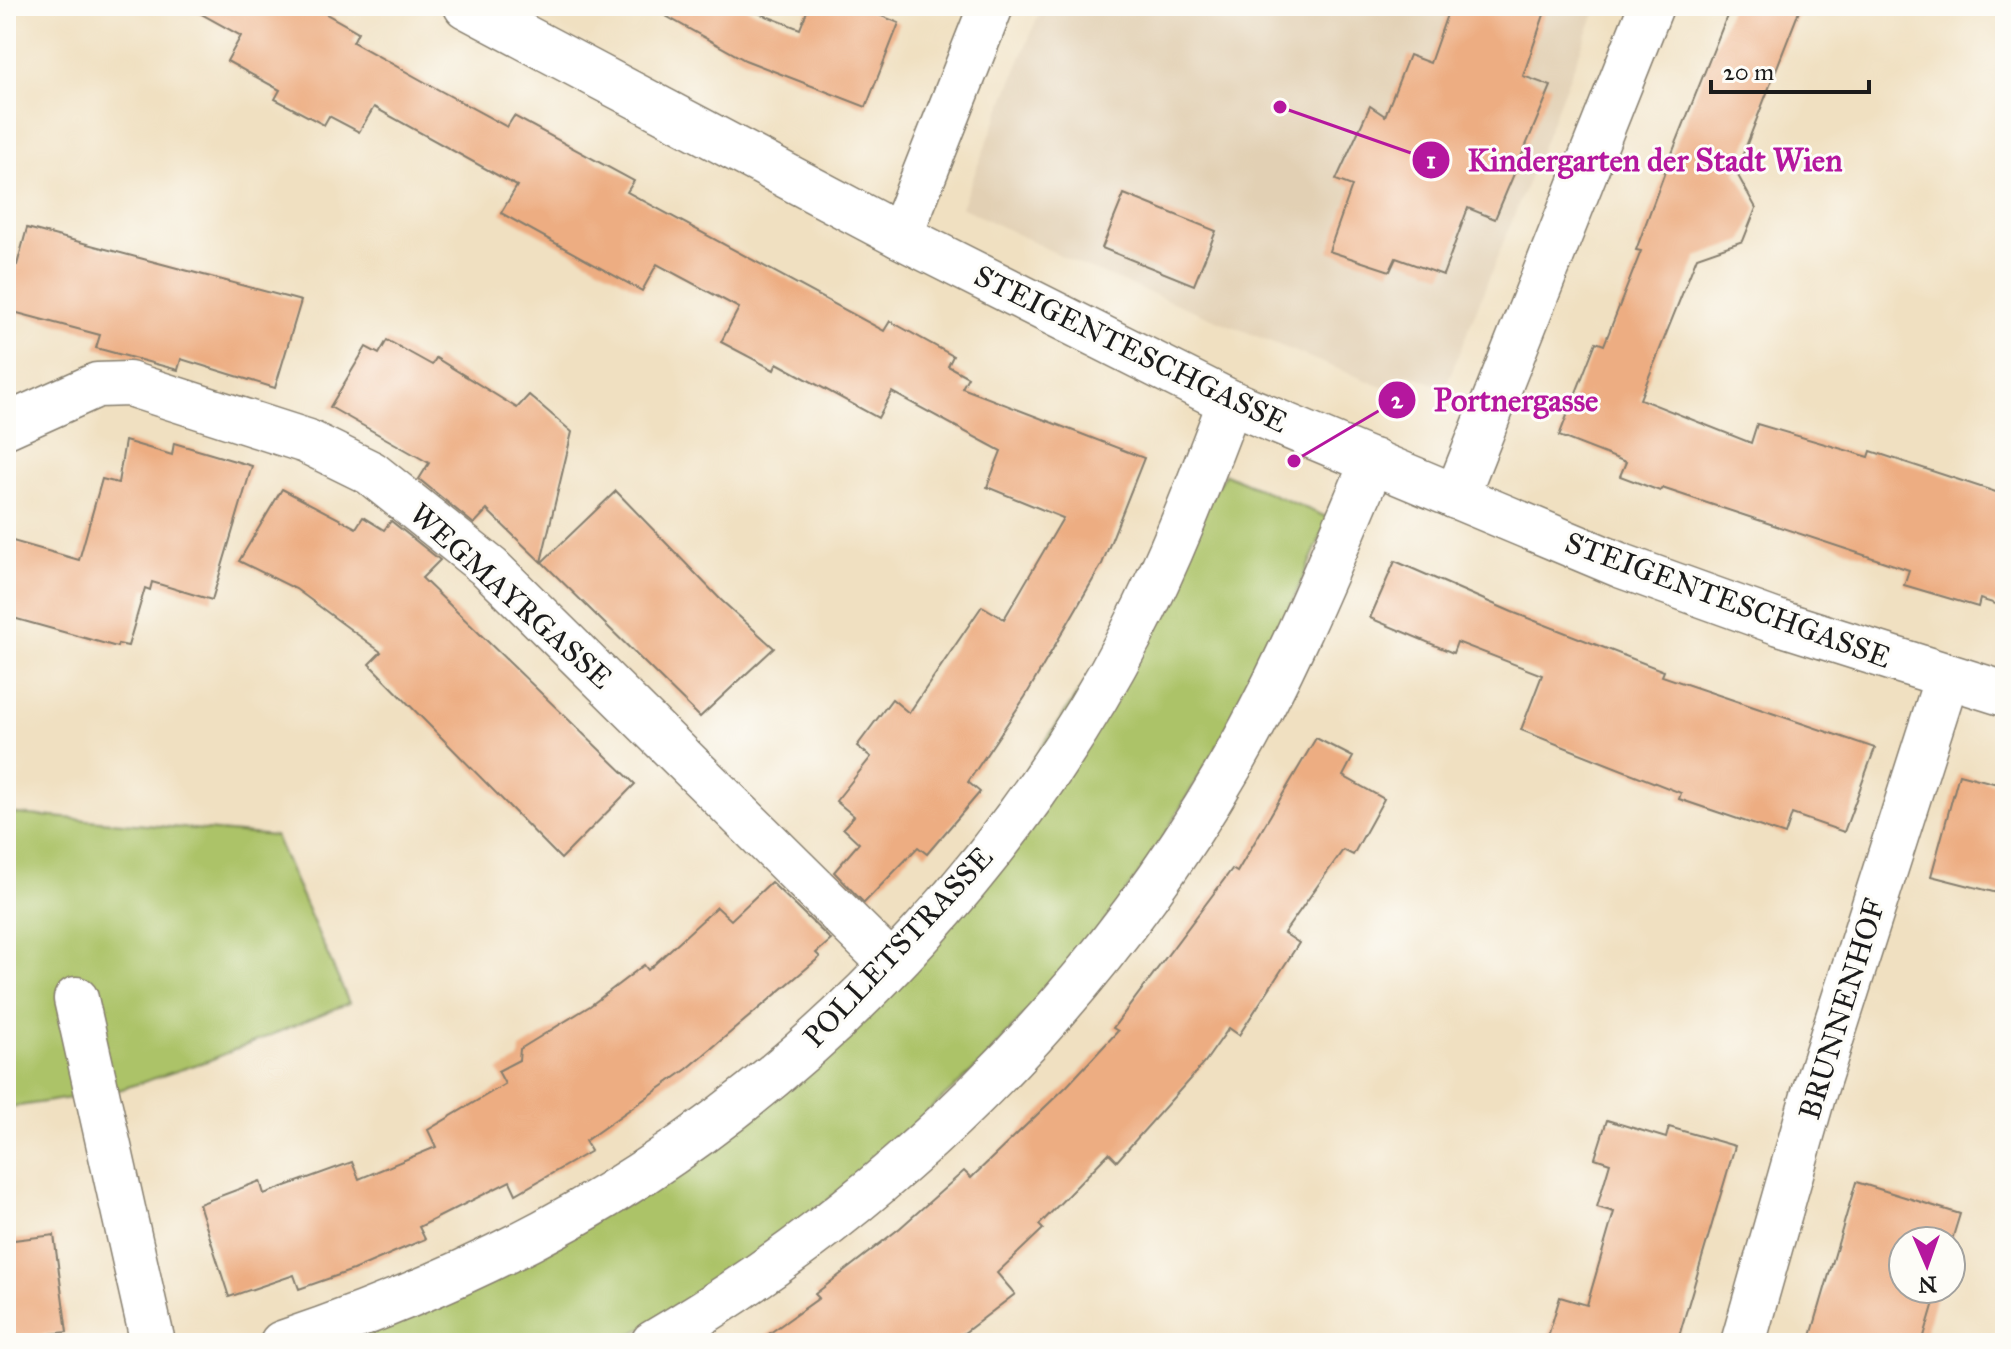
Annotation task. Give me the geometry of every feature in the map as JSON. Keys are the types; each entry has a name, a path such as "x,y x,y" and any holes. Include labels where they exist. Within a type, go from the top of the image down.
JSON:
{"street":[{"name":"STEIGENTESCHGASSE","path":"466,6 900,236 1230,402 1622,566 1780,623 2005,694"},
{"path":"900,236 991,6"},
{"path":"1456,497 1651,6"},
{"name":"WEGMAYRGASSE","path":"6,426 97,385 129,384 306,441 371,473 490,568 891,964"},
{"name":"POLLETSTRASSE","path":"282,1343 353,1319 455,1275 533,1237 631,1180 722,1115 807,1046 891,964 993,847 1084,715 1130,637 1168,561 1230,402"},
{"path":"653,1343 773,1264 872,1189 1000,1068 1065,997 1126,921 1226,774 1307,613 1373,461"},
{"name":"BRUNNENHOF","path":"1743,1343 1813,1096 1947,677"},
{"path":"76,999 153,1343"}],"shaded area":[{"path":"1042,6 1598,6 1445,388 1408,374 1400,394 1078,264 961,207"}],"green space":[{"path":"1225,474 1329,518 1265,665 1153,854 1093,937 982,1063 813,1214 679,1307 616,1343 338,1343 855,1025"},
{"path":"6,813 275,836 349,1003 210,1060 116,1091 6,1108"}],"building":[{"path":"187,6 312,6 358,32 353,42 439,90 507,127 514,116 634,181 627,192 884,331 890,321 953,356 948,366 968,377 962,388 1144,458 1102,564 1025,697 968,782 980,792 927,854 918,847 864,903 834,872 859,843 843,828 854,816 836,801 871,757 857,746 892,699 909,713 982,606 1004,619 1063,518 987,487 1001,451 892,392 878,418 777,363 774,370 721,342 739,308 657,264 642,291 501,213 517,186 374,107 359,132 329,116 324,125 275,99 280,90 227,61 241,36"},
{"path":"648,6 740,6 800,29 809,6 857,6 899,23 866,107 745,60"},
{"path":"1450,6 1547,6 1523,76 1551,86 1495,219 1468,208 1443,275 1396,258 1390,271 1329,251 1352,186 1336,180 1370,106 1385,116 1409,55 1430,63"},
{"path":"1731,6 1801,6 1736,172 1756,208 1743,241 1697,257 1640,399 1751,443 1757,424 1869,457 1871,451 2005,495 2005,607 1980,599 1978,607 1904,585 1909,570 1620,476 1626,462 1559,436 1596,342 1604,345 1641,251 1636,250 1669,161"},
{"path":"1124,194 1216,231 1194,285 1102,248"},
{"path":"27,228 301,301 275,388 181,359 178,370 96,348 100,335 6,310 6,262 17,265"},
{"path":"387,340 432,365 436,358 517,408 529,395 572,432 541,562 487,510 474,524 419,479 429,463 330,407 366,347 379,354"},
{"path":"125,441 172,455 174,443 252,466 212,600 152,582 150,590 145,588 128,646 118,644 117,647 6,616 6,539 79,560 102,479 118,483"},
{"path":"282,489 356,528 363,517 384,530 391,521 440,560 422,578 635,784 561,859 369,664 381,652 296,589 239,561"},
{"path":"616,491 721,600 774,648 700,717 542,562"},
{"path":"1395,561 1512,612 1664,671 1662,676 1875,748 1844,832 1792,814 1785,835 1679,799 1681,793 1521,730 1542,675 1457,642 1453,653 1370,618"},
{"path":"1316,738 1353,757 1343,776 1384,799 1353,855 1343,850 1284,933 1299,943 1239,1035 1229,1028 1205,1062 1117,1161 1109,1153 1039,1225 1043,1229 997,1273 1015,1294 951,1343 756,1343 819,1298 815,1294 900,1228 964,1171 971,1178 1067,1086 1118,1031 1113,1028 1232,869 1237,872"},
{"path":"1959,774 2005,786 2005,895 1931,876"},
{"path":"771,882 831,940 816,953 820,957 687,1069 585,1141 591,1151 516,1194 510,1181 419,1227 425,1239 353,1270 299,1289 294,1275 229,1297 199,1204 260,1181 264,1194 352,1162 359,1179 436,1147 428,1130 505,1084 498,1071 519,1060 520,1049 590,1006 644,965 648,970 717,907 731,920"},
{"path":"1607,1120 1666,1138 1669,1127 1735,1146 1677,1343 1546,1343 1560,1297 1587,1305 1614,1212 1597,1207 1610,1163 1595,1158"},
{"path":"1856,1182 1960,1214 1957,1225 1887,1225 1887,1305 1933,1305 1922,1343 1809,1343"},
{"path":"54,1235 67,1332 6,1339 6,1241"}],"place":[{"name":"Kindergarten der Stadt Wien","path":"1280,107"},
{"name":"Portnergasse","path":"1294,461"}]}
